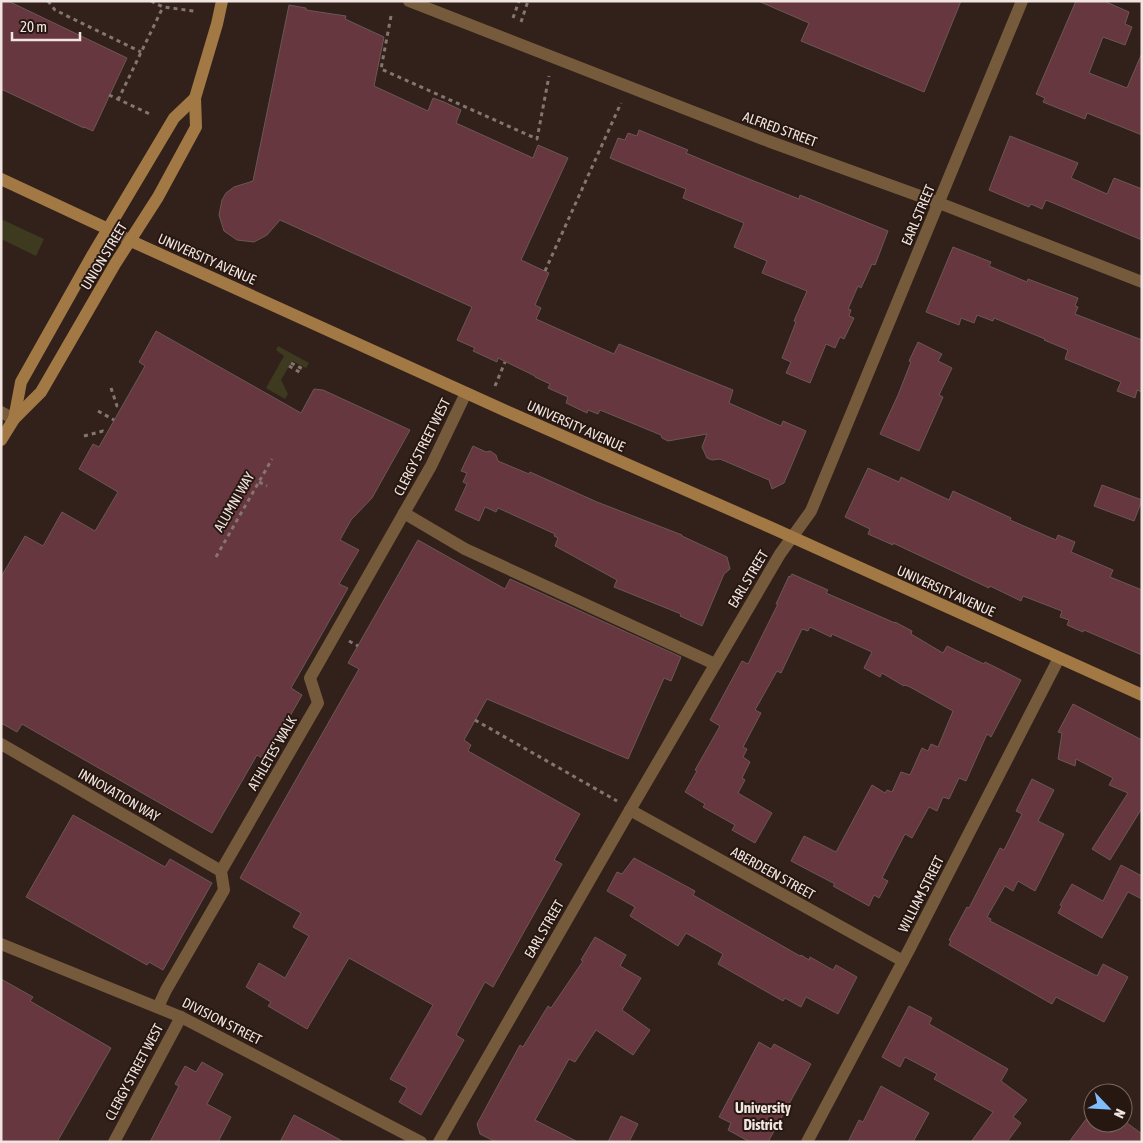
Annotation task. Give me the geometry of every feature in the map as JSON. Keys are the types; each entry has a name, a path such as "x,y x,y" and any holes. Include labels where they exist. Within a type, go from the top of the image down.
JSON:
{"main road":[{"name":"UNION STREET","path":"1,440 14,419 41,392 158,197 196,127 195,98 222,1"},
{"name":"UNION STREET","path":"14,419 20,382 174,118 195,98"},
{"name":"UNIVERSITY AVENUE","path":"1,179 108,229"},
{"name":"UNIVERSITY AVENUE","path":"131,241 1142,695"}],"street":[{"name":"ALFRED STREET","path":"409,1 758,137 1142,282"},
{"name":"EARL STREET","path":"439,1142 715,664 780,554 811,511 1022,1"},
{"name":"UNIVERSITY AVENUE","path":"108,229 131,241"},
{"name":"CLERGY STREET WEST","path":"404,513 431,466 466,393"},
{"path":"1,412 14,419"},
{"path":"404,513 465,549 715,664"},
{"name":"ATHLETES’ WALK","path":"221,871 318,703 310,678 404,513"},
{"name":"WILLIAM STREET","path":"807,1142 1059,658"},
{"name":"INNOVATION WAY","path":"1,744 221,871"},
{"name":"ABERDEEN STREET","path":"630,810 902,961"},
{"path":"158,1007 224,890 221,871"},
{"name":"DIVISION STREET","path":"1,944 181,1016 421,1142"},
{"name":"CLERGY STREET WEST","path":"114,1142 181,1016"}],"path":[{"path":"48,1 55,10 141,52"},
{"path":"151,1 163,7 194,11"},
{"path":"512,18 519,1"},
{"path":"521,22 528,1"},
{"path":"118,100 163,7"},
{"path":"391,16 381,69 537,139 550,76"},
{"path":"109,95 152,115"},
{"path":"545,271 621,103"},
{"path":"494,387 505,362"},
{"path":"290,365 302,371"},
{"path":"112,388 117,406 121,408"},
{"path":"98,411 114,420"},
{"path":"84,436 103,431 106,433"},
{"name":"ALUMNI WAY","path":"216,557 272,459"},
{"path":"259,482 267,486"},
{"path":"475,720 617,801"}],"shaded area":[{"path":"1,219 44,239 36,256 1,239"},
{"path":"278,346 309,363 306,368 292,361 281,380 288,394 285,399 266,388 284,356 276,350"}],"building":[{"path":"1,1 8,1 127,58 93,131 1,89"},
{"path":"758,1 961,1 924,92 801,41 809,23"},
{"path":"1076,1 1104,1 1129,12 1125,24 1132,27 1125,45 1103,37 1089,73 1127,88 1142,53 1142,135 1087,113 1085,119 1043,102 1045,98 1036,94"},
{"path":"289,5 306,8 306,10 346,16 345,19 384,37 374,86 428,111 433,98 444,102 461,110 456,123 533,158 538,145 568,158 521,260 549,273 535,305 541,308 536,319 614,354 619,344 733,390 729,403 781,426 783,421 806,431 784,483 772,489 769,480 720,459 712,460 707,458 702,447 707,434 668,441 662,438 661,435 600,410 598,414 588,410 587,413 566,403 568,397 548,388 550,384 498,358 497,362 473,351 475,348 457,340 472,307 280,220 267,235 254,242 237,240 224,231 219,215 222,200 226,193 234,187 253,181"},
{"path":"639,130 688,150 686,153 724,169 799,199 800,195 888,231 875,265 872,264 861,288 858,286 848,309 851,310 849,316 854,318 844,339 840,337 835,348 826,344 810,383 786,373 791,362 782,358 796,322 794,321 807,291 762,273 767,261 734,247 744,223 683,198 686,189 610,158 618,138 625,140 628,133 637,136"},
{"path":"1010,136 1078,163 1071,178 1107,194 1114,178 1142,189 1142,240 1046,200 1042,209 1031,204 1029,207 989,190"},
{"path":"953,247 991,262 989,266 1027,282 1028,279 1078,298 1075,306 1078,307 1075,314 1142,340 1142,392 1137,390 1135,398 1117,391 1121,382 1065,359 1068,350 994,318 993,321 977,315 974,323 961,318 959,325 926,312"},
{"path":"156,331 301,413 314,389 323,390 410,430 372,498 351,520 340,540 359,550 339,584 348,588 291,688 302,695 265,760 257,755 212,833 22,724 17,732 1,723 1,577 25,536 43,546 62,512 95,531 118,492 79,469 93,444 99,447 145,366 139,362"},
{"path":"918,342 942,354 938,361 952,368 939,395 943,397 919,451 880,434 898,395 911,362 909,361"},
{"path":"473,446 486,452 490,451 496,455 498,461 529,474 530,472 597,502 682,535 727,557 730,569 724,574 702,626 680,616 681,614 614,587 617,580 555,546 558,538 554,536 555,534 498,508 496,512 485,507 479,521 455,510 467,484 463,482 467,473 461,471"},
{"path":"868,468 899,482 901,477 949,500 953,491 1011,518 1010,520 1056,540 1058,535 1075,542 1071,552 1113,570 1110,577 1142,590 1142,655 1084,630 1083,632 1067,625 1069,620 1060,617 1062,611 1023,596 1021,601 893,543 893,545 868,534 870,529 845,517"},
{"path":"1102,485 1142,500 1134,521 1094,506"},
{"path":"418,540 505,589 510,579 681,657 671,681 664,678 628,759 487,699 464,740 471,745 468,751 580,814 554,860 562,864 493,987 485,982 456,1035 464,1040 421,1115 399,1102 407,1088 390,1079 433,1005 349,958 307,1029 268,1006 271,1002 246,987 259,963 285,978 309,936 293,927 301,913 240,878 359,669 348,663"},
{"path":"792,574 828,590 826,593 895,622 912,631 911,634 943,653 947,646 1021,680 991,737 987,734 966,781 959,778 949,799 943,797 937,811 929,807 912,838 905,834 882,878 888,881 879,898 874,895 869,906 833,886 835,884 791,861 804,836 836,852 872,785 885,793 887,790 892,792 901,772 910,775 922,748 928,751 931,744 938,747 953,711 882,673 880,677 864,668 872,652 832,634 831,637 810,627 808,631 802,629 781,673 777,671 755,710 761,713 743,747 747,749 743,757 750,762 742,778 745,780 738,793 772,813 755,843 732,830 735,825 703,807 705,804 685,792 720,726 710,720 742,661 748,664 778,604 776,604 789,576"},
{"path":"1073,704 1142,740 1142,808 1110,860 1092,849 1128,793 1109,785 1113,778 1076,759 1075,766 1058,759 1062,733 1058,732"},
{"path":"1032,779 1054,790 1038,821 1064,834 1035,891 1018,881 1013,891 1005,886 987,917 991,919 990,921 1097,976 1103,964 1128,977 1104,1022 1056,997 1052,1004 949,945 951,941 949,940 967,907 969,908 1000,848 1004,850 1022,814 1016,811"},
{"path":"73,815 165,867 170,859 212,883 163,970 149,962 147,965 26,897"},
{"path":"634,858 695,891 693,895 800,956 809,960 810,957 833,970 836,965 857,977 838,1014 806,997 801,1007 785,998 783,1001 718,964 723,954 686,933 678,946 630,916 635,907 607,891 617,872 622,874"},
{"path":"1121,865 1142,876 1142,899 1128,892 1102,938 1058,913 1062,906 1060,905 1072,884 1103,901"},
{"path":"595,937 626,955 620,966 641,978 622,1010 650,1030 633,1055 596,1030 575,1062 569,1059 535,1120 578,1142 496,1142 480,1134 477,1124 520,1045 523,1047 548,1006 551,1008 583,961 581,960"},
{"path":"1,979 33,997 30,1001 111,1048 57,1142 1,1142"},
{"path":"909,1006 932,1018 929,1024 1008,1069 1001,1081 1027,1100 1013,1117 1021,1123 1007,1142 971,1142 993,1112 934,1079 937,1074 905,1057 900,1067 882,1057"},
{"path":"759,1042 771,1049 774,1044 811,1064 768,1142 750,1142 728,1130 731,1123 719,1117"},
{"path":"202,1062 223,1074 207,1104 231,1117 218,1142 150,1142 179,1086 175,1084 185,1066 196,1072"},
{"path":"881,1086 929,1113 913,1142 848,1142 859,1120 863,1122"},
{"path":"294,1115 344,1142 280,1142"},
{"path":"621,1116 638,1124 629,1142 608,1142"},
{"path":"1083,1123 1083,1133 1133,1133 1133,1127 1142,1134 1142,1142 1069,1142"}],"district":[{"name":"University District","path":"763,1116"}]}
